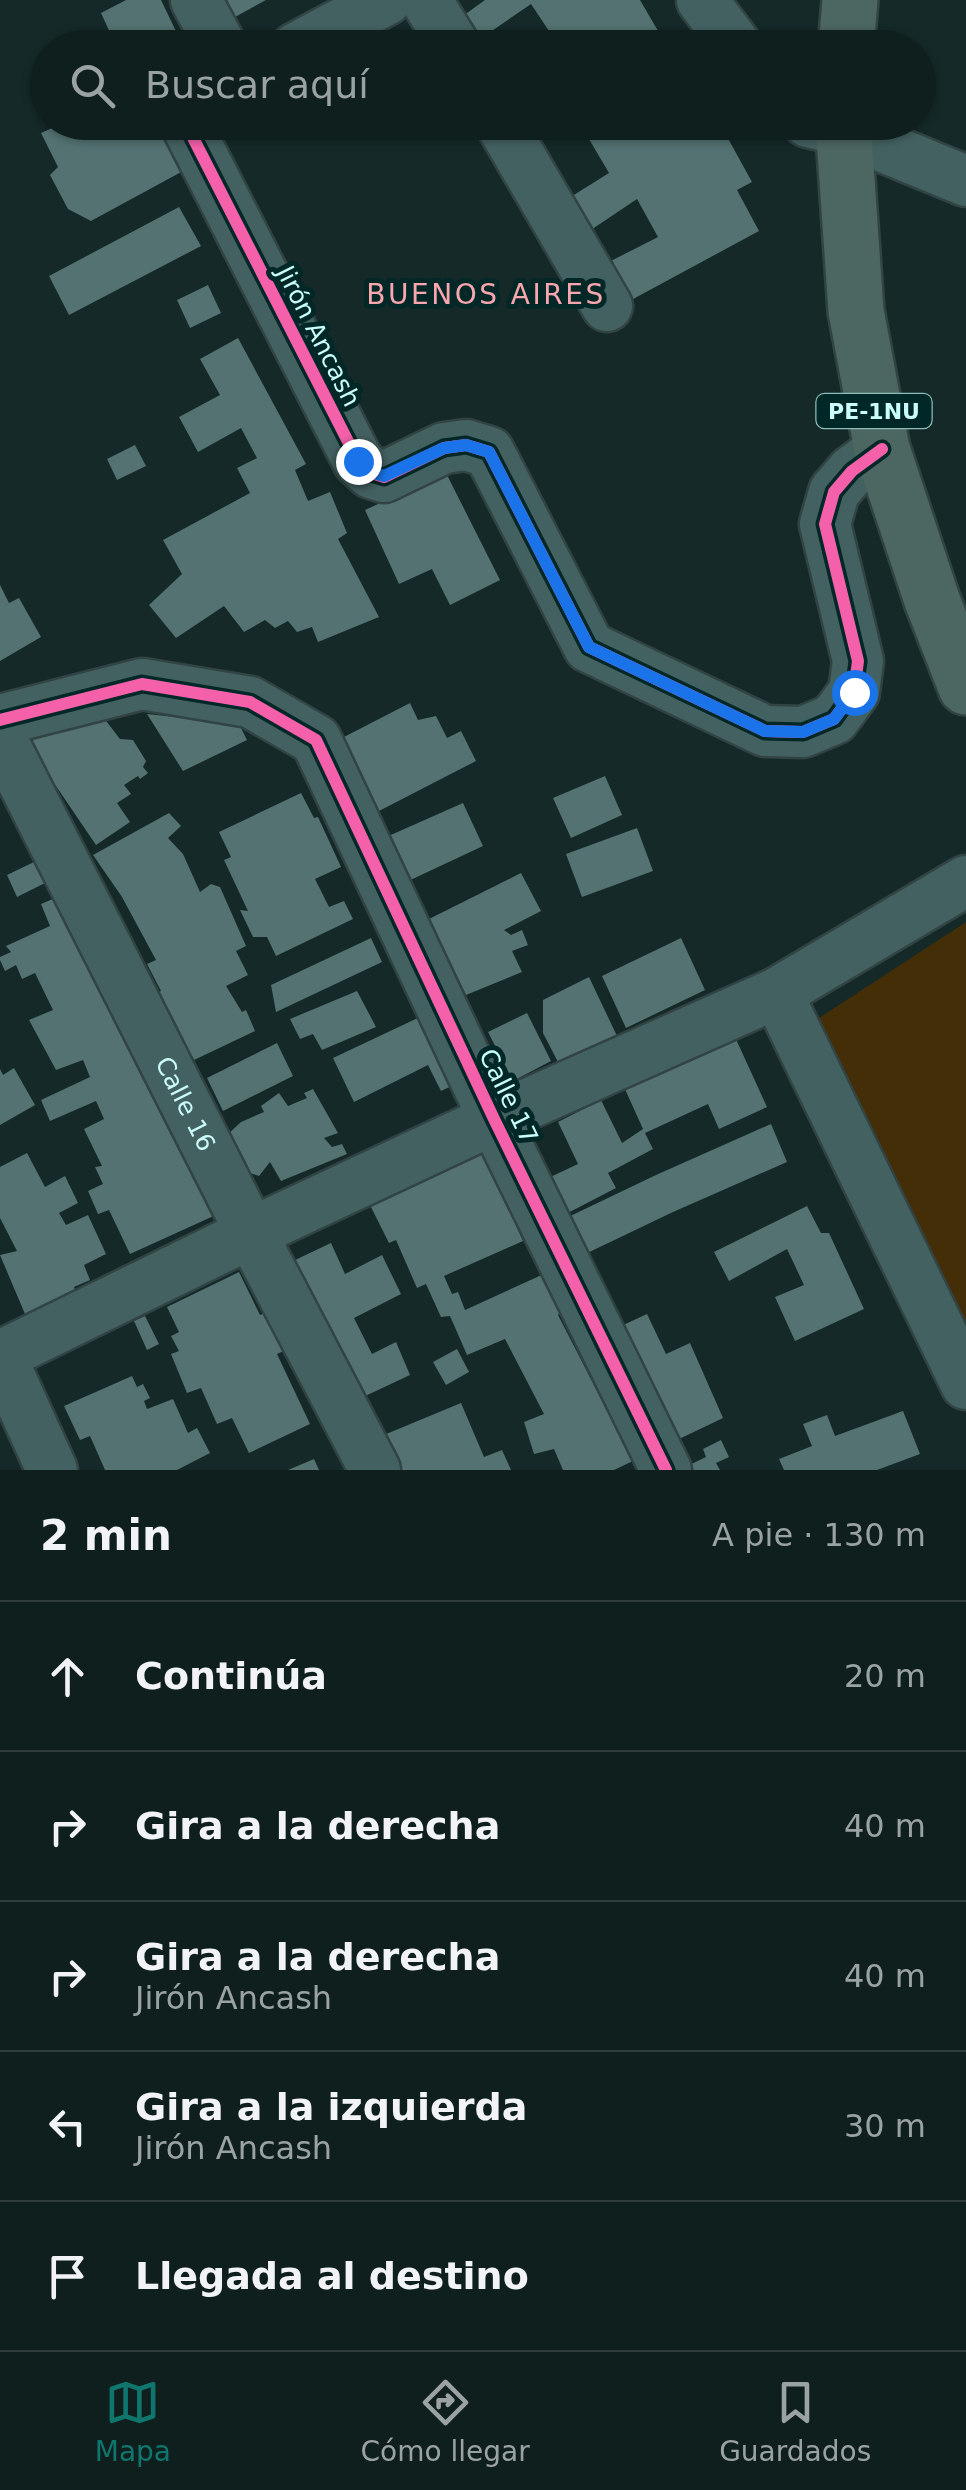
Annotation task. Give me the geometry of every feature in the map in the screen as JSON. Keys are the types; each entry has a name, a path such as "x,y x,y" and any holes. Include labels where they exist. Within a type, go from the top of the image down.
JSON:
{"main road":[{"path":"848,30 850,0"},
{"name":"PE-1NU","path":"833,140 856,311 882,450 966,687"}],"street":[{"path":"196,0 212,30"},
{"path":"330,30 386,0"},
{"path":"426,0 445,30"},
{"path":"702,0 724,30"},
{"name":"Jirón Ancash","path":"194,140 358,461 371,472 384,476 444,448 466,445 489,452 589,647 765,731 803,732 834,719 854,692 858,661 825,524 834,492 852,471 882,450"},
{"path":"510,140 607,306"},
{"path":"867,140 966,181"},
{"name":"Calle 17","path":"0,720 142,684 250,702 316,740 494,1119 666,1470"},
{"name":"Calle 16","path":"0,736 375,1470"},
{"path":"52,1470 0,1356 494,1119 777,993 966,881"},
{"path":"777,993 966,1384"}],"shaded area":[{"path":"966,922 966,1342 814,1033 819,1018"}],"building":[{"path":"126,0 161,0 175,30 109,30 101,13"},
{"path":"226,0 266,0 235,17"},
{"path":"485,0 640,0 658,30 548,30 531,4 493,30 469,30 460,18"},
{"path":"44,140 166,140 183,171 91,221 68,209 50,175 58,167"},
{"path":"590,140 729,140 752,182 737,190 759,231 622,305 601,266 658,237 637,199 573,242 553,208 609,173"},
{"path":"179,207 201,246 69,315 49,276"},
{"path":"208,285 221,313 190,328 177,300"},
{"path":"238,338 306,464 295,470 308,501 330,492 347,533 338,539 379,617 318,642 312,627 297,632 288,621 275,628 265,620 244,632 224,606 176,638 149,605 182,574 163,540 250,493 237,468 257,458 241,428 198,452 179,417 220,395 200,359"},
{"path":"135,445 146,466 117,480 107,459"},
{"path":"446,473 500,580 450,605 432,569 399,584 365,510"},
{"path":"0,585 9,603 19,598 41,637 0,661"},
{"path":"410,703 418,720 436,716 447,738 461,731 476,761 379,811 342,738"},
{"path":"100,713 120,739 133,740 146,761 143,767 148,773 124,785 131,794 117,803 130,822 96,845 26,742 53,723"},
{"path":"147,714 223,722 235,716 247,740 183,771"},
{"path":"605,776 622,815 571,838 553,798"},
{"path":"301,793 314,818 318,817 341,867 315,879 329,907 344,901 353,919 276,956 267,937 253,937 240,910 248,911 224,860 231,857 219,832"},
{"path":"463,803 483,846 404,883 384,838"},
{"path":"169,813 181,826 168,838 183,854 200,892 211,884 220,887 246,946 236,951 248,975 226,986 242,1012 246,1010 255,1031 192,1061 144,999 161,991 147,964 156,960 122,897 93,855"},
{"path":"637,828 653,871 582,897 566,854"},
{"path":"34,862 45,883 17,897 7,875"},
{"path":"521,873 541,911 504,930 511,935 522,930 528,945 512,951 522,972 466,995 429,919"},
{"path":"67,893 218,1214 130,1254 109,1210 98,1214 88,1191 103,1184 95,1167 102,1166 84,1129 104,1119 96,1101 50,1121 41,1100 90,1077 83,1060 56,1070 29,1020 53,1010 35,973 22,979 16,965 5,971 0,960 11,952 6,946 50,926 41,904"},
{"path":"371,938 382,962 276,1012 271,985"},
{"path":"681,938 705,990 626,1028 602,976"},
{"path":"589,977 617,1036 559,1064 543,1033 543,1000"},
{"path":"357,991 376,1027 322,1050 313,1034 300,1039 290,1019"},
{"path":"527,1013 551,1061 513,1081 488,1032"},
{"path":"422,1016 454,1085 441,1091 428,1065 354,1102 333,1058"},
{"path":"735,1037 767,1107 719,1129 708,1104 645,1133 653,1149 608,1173 616,1188 562,1216 544,1180 578,1164 558,1122 601,1100 622,1143 643,1129 624,1087"},
{"path":"277,1043 293,1076 223,1111 207,1078"},
{"path":"14,1068 35,1105 0,1125 0,1069 3,1075"},
{"path":"313,1089 338,1133 324,1138 332,1147 342,1144 347,1154 281,1181 270,1162 259,1176 247,1172 228,1134 241,1122 264,1112 261,1106 279,1093 288,1106 307,1098 304,1093"},
{"path":"771,1124 787,1162 581,1256 564,1219"},
{"path":"482,1146 523,1241 444,1276 452,1294 458,1292 465,1310 546,1273 562,1311 558,1315 635,1460 614,1470 563,1470 554,1449 534,1454 524,1422 544,1414 505,1339 467,1355 450,1316 441,1317 426,1284 417,1288 396,1240 389,1243 365,1195"},
{"path":"27,1153 45,1187 65,1176 78,1203 59,1213 66,1225 88,1215 106,1254 84,1265 90,1280 74,1287 76,1292 25,1314 0,1255 17,1251 0,1218 0,1167"},
{"path":"807,1206 821,1233 829,1233 864,1309 795,1341 775,1297 804,1285 787,1249 729,1281 714,1252"},
{"path":"331,1243 345,1274 382,1255 401,1294 354,1318 372,1354 396,1342 410,1375 361,1398 295,1260"},
{"path":"239,1272 260,1315 271,1311 288,1349 277,1354 310,1424 249,1453 232,1418 217,1424 201,1388 187,1393 171,1354 179,1351 171,1336 179,1332 167,1307"},
{"path":"647,1314 666,1354 690,1343 723,1418 675,1441 619,1327"},
{"path":"145,1316 159,1344 147,1350 134,1321"},
{"path":"457,1349 469,1372 446,1385 433,1362"},
{"path":"132,1376 137,1387 143,1384 150,1398 144,1401 147,1409 173,1399 188,1433 197,1428 210,1453 177,1470 105,1470 90,1436 80,1440 64,1406"},
{"path":"461,1403 484,1457 502,1450 511,1470 393,1470 379,1437"},
{"path":"903,1411 920,1454 877,1470 784,1470 779,1459 812,1446 803,1424 827,1415 835,1436"},
{"path":"721,1440 729,1457 716,1463 720,1470 687,1470 685,1467 706,1457 703,1449"},
{"path":"314,1459 319,1470 288,1470"}],"cycle path":[{"path":"194,140 358,461 371,473 384,477 444,448 466,445 489,452 589,647 765,731 803,732 834,719 854,692 858,661 825,524 834,492 852,471 882,449"},
{"path":"0,720 142,684 250,702 316,740 494,1119 666,1470"}],"district":[{"name":"BUENOS AIRES","path":"486,294"}],"route":[{"path":"358,461 371,472 384,476 444,448 466,445 489,452 589,647 765,731 803,732 834,719 854,692"}]}
